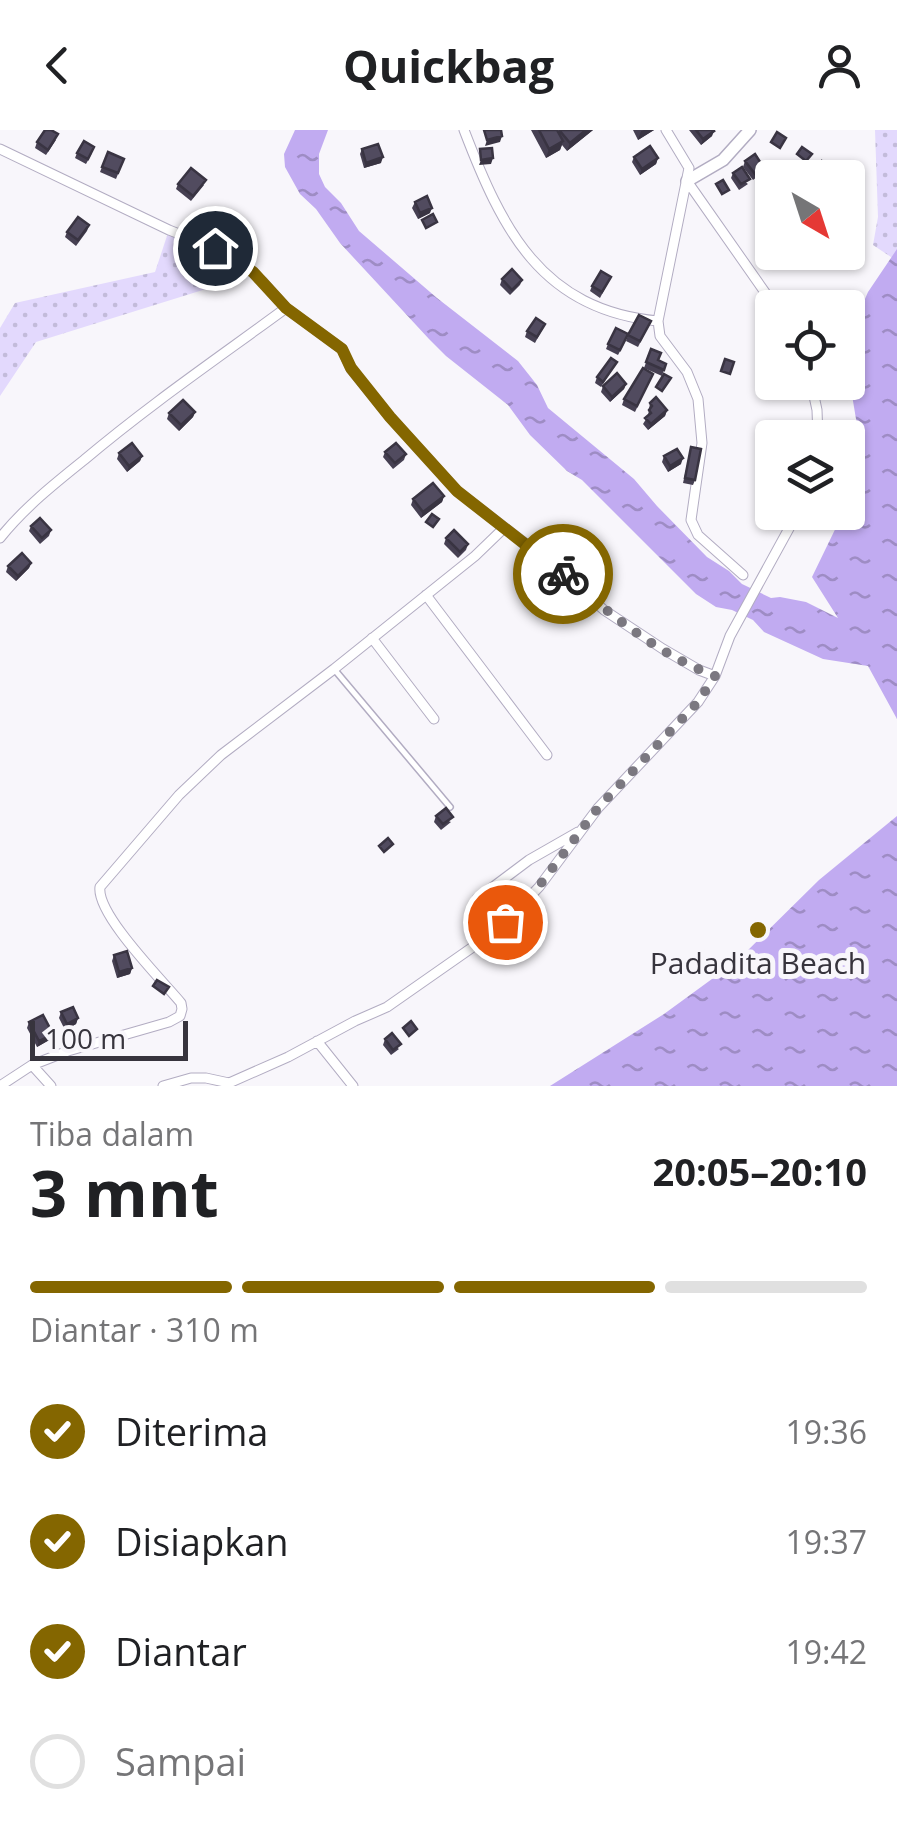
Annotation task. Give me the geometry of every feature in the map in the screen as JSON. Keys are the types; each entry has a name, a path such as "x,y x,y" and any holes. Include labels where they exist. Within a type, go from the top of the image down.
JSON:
{"street":[{"path":"464,130 506,224 559,286 602,309 658,322"},
{"path":"666,130 689,168 658,322 660,336 686,372 698,398 702,443 691,520 698,535 742,575"},
{"path":"687,181 722,160 750,130"},
{"path":"0,149 215,248 253,272 286,308 342,349 351,368 390,417 457,491 551,563 604,610 663,649 715,676"},
{"path":"687,181 763,290"},
{"path":"0,538 26,509 157,400 286,308"},
{"path":"0,1086 32,1064 68,1050 180,1016 181,1002 104,908 98,891 179,795 212,763 334,670 504,528"},
{"path":"163,1086 191,1078 228,1083 288,1057 404,998 505,922 539,886 613,792 698,702 788,530"},
{"path":"426,594 547,755"},
{"path":"372,638 434,719"},
{"path":"477,899 529,860 581,831"},
{"path":"318,1041 353,1086"},
{"path":"32,1064 51,1086"}],"lane":[{"path":"334,670 450,808"}],"shaded area":[{"path":"875,130 897,130 897,261 873,245 878,217"},
{"path":"168,233 215,250 206,289 36,342 0,396 0,328 15,303 155,272"}],"water":[{"path":"295,130 328,130 319,154 319,174 359,231 518,361 537,385 548,408 634,479 707,557 742,584 771,598 806,602 838,618 812,577 835,530 865,530 865,420 856,420 853,400 865,400 865,299 897,249 897,719 868,666 823,659 696,594 582,480 567,471 530,435 508,405 429,339 300,194 285,167 284,154"},
{"path":"897,816 897,1086 550,1086 664,1014 738,960 819,880"}],"building":[{"path":"45,130 58,134 48,150 37,142"},
{"path":"484,130 501,130 502,136 487,140"},
{"path":"539,130 557,130 563,141 549,149"},
{"path":"561,130 586,130 570,143"},
{"path":"696,130 713,130 714,131 703,139"},
{"path":"777,132 786,138 780,148 771,142"},
{"path":"84,141 94,147 88,159 77,153"},
{"path":"378,144 383,157 366,163 362,149"},
{"path":"650,146 658,158 642,169 634,157"},
{"path":"802,147 812,154 805,160 797,154"},
{"path":"492,148 493,158 481,160 480,149"},
{"path":"108,152 124,159 118,173 102,167"},
{"path":"755,154 759,160 755,160 755,174 745,161"},
{"path":"742,167 750,179 741,184 733,173"},
{"path":"191,168 206,180 193,196 178,184"},
{"path":"723,180 729,190 722,194 716,184"},
{"path":"427,196 432,208 420,213 415,202"},
{"path":"433,214 437,222 426,228 422,220"},
{"path":"78,217 89,225 78,240 67,232"},
{"path":"512,269 522,280 512,290 502,279"},
{"path":"601,271 611,277 602,292 592,286"},
{"path":"639,315 651,321 640,341 628,335"},
{"path":"536,318 545,324 537,337 527,331"},
{"path":"616,328 628,334 620,350 608,344"},
{"path":"651,349 661,353 658,360 666,364 664,370 646,362"},
{"path":"611,358 617,362 603,382 597,377"},
{"path":"725,359 734,362 730,374 721,371"},
{"path":"643,368 653,374 637,406 624,399"},
{"path":"617,373 626,384 612,397 603,386"},
{"path":"664,374 671,378 662,391 656,387"},
{"path":"656,397 667,410 651,424 645,418"},
{"path":"183,400 195,412 181,425 169,413"},
{"path":"132,443 142,456 129,466 119,453"},
{"path":"396,443 406,454 395,463 385,452"},
{"path":"691,447 701,449 695,480 685,478"},
{"path":"677,449 683,458 670,466 664,456"},
{"path":"433,483 444,496 423,512 413,499"},
{"path":"432,514 439,519 433,527 426,522"},
{"path":"40,518 51,530 42,538 31,526"},
{"path":"454,530 468,544 460,552 446,538"},
{"path":"22,553 31,563 18,576 8,566"},
{"path":"446,808 453,817 443,824 436,816"},
{"path":"388,838 393,844 384,852 379,846"},
{"path":"127,951 132,968 119,972 114,955"},
{"path":"157,980 169,987 164,994 153,986"},
{"path":"73,1007 78,1018 67,1024 61,1012"},
{"path":"43,1015 53,1034 39,1041 29,1022"},
{"path":"411,1021 417,1029 409,1036 403,1028"},
{"path":"392,1033 401,1044 393,1050 385,1039"}],"way so far":[{"path":"505,922 539,886 598,808 698,702 715,676 626,625 563,574"}],"place":[{"name":"Padadita Beach","path":"758,930"}],"route":[{"path":"215,248 253,272 286,308 342,349 351,368 390,417 457,491 563,574"}]}
